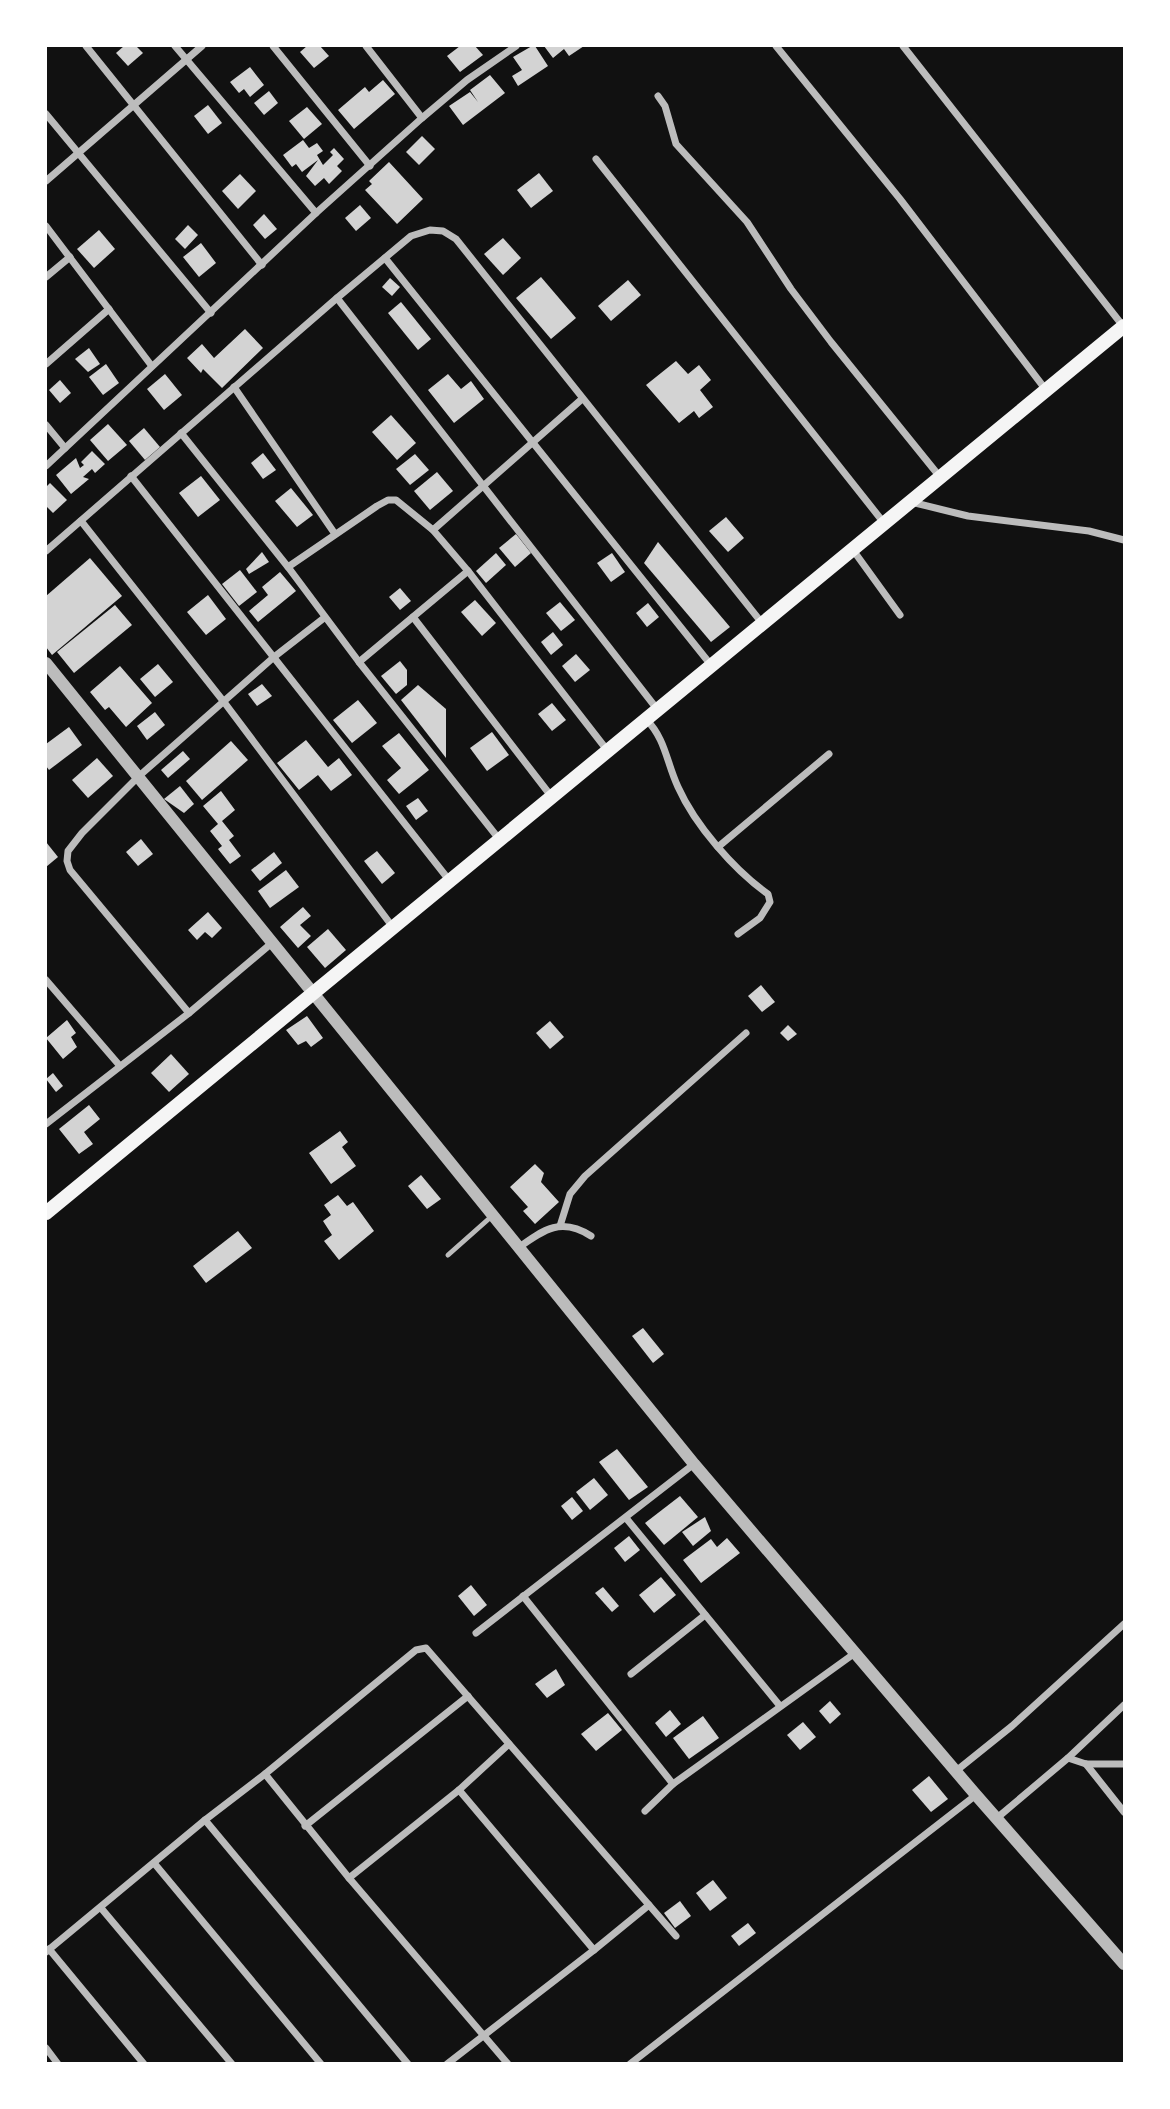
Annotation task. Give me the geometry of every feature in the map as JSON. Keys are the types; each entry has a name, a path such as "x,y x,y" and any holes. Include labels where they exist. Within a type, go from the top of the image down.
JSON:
{"main road":[{"path":"46,1213 1124,326"}],"street":[{"path":"86,46 262,265"},
{"path":"175,46 316,213"},
{"path":"46,181 202,46"},
{"path":"273,46 370,166"},
{"path":"366,46 422,118"},
{"path":"46,466 151,365 422,118 457,88 516,46"},
{"path":"776,46 900,199 1046,390"},
{"path":"902,46 1124,326"},
{"path":"658,96 665,106 670,129 680,150 747,222 791,289 831,342 940,477"},
{"path":"46,114 211,313"},
{"path":"596,159 884,523"},
{"path":"46,226 151,365"},
{"path":"46,551 411,236 430,230 443,231 456,239 762,623"},
{"path":"46,277 69,257"},
{"path":"385,258 711,665"},
{"path":"337,298 657,709"},
{"path":"46,364 109,309"},
{"path":"234,387 335,534"},
{"path":"433,530 582,399"},
{"path":"46,425 65,448"},
{"path":"181,433 499,839"},
{"path":"131,476 449,880"},
{"path":"288,567 388,500 396,500 433,530 468,571 607,750"},
{"path":"910,502 968,516 1089,531 1125,540"},
{"path":"81,520 224,702 392,926"},
{"path":"852,549 900,615"},
{"path":"359,663 468,571"},
{"path":"412,617 551,796"},
{"path":"189,1013 70,870 68,851 138,776 274,657 324,618"},
{"path":"46,663 694,1464 976,1795 1125,1964"},
{"path":"646,719 659,733 678,786 695,818 718,847 768,894 770,902 760,918 738,934"},
{"path":"718,847 829,754"},
{"path":"47,1120 189,1013 273,942"},
{"path":"46,980 120,1066"},
{"path":"560,1226 570,1194 584,1176 746,1032"},
{"path":"518,1248 538,1233 560,1226 577,1227 591,1236"},
{"path":"476,1633 694,1464"},
{"path":"626,1518 780,1706"},
{"path":"523,1596 673,1784"},
{"path":"631,1674 705,1615"},
{"path":"956,1771 1012,1726 1125,1624"},
{"path":"144,2063 47,1951 420,1648 429,1650 676,1936"},
{"path":"645,1811 673,1784 855,1653"},
{"path":"306,1826 468,1696"},
{"path":"997,1818 1125,1705"},
{"path":"349,1878 459,1790 509,1744"},
{"path":"1068,1758 1086,1764 1125,1764"},
{"path":"1086,1764 1125,1812"},
{"path":"265,1774 349,1878 508,2063"},
{"path":"459,1790 594,1950"},
{"path":"629,2063 976,1795"},
{"path":"205,1820 408,2063"},
{"path":"154,1863 321,2063"},
{"path":"447,2063 649,1905"},
{"path":"101,1908 232,2063"},
{"path":"46,2048 58,2063"}],"lane":[{"path":"448,1255 492,1216"}],"building":[{"path":"124,46 136,46 143,53 128,66 116,53"},
{"path":"307,46 320,46 329,56 314,68 300,52"},
{"path":"460,46 475,46 483,55 460,72 447,56"},
{"path":"535,46 548,66 518,86 512,76 522,70 513,57"},
{"path":"544,46 584,46 569,56 564,49 553,58"},
{"path":"250,67 264,85 250,97 244,89 239,93 230,82"},
{"path":"490,75 505,93 463,125 449,106 470,92 478,102 470,90"},
{"path":"383,80 395,94 354,129 338,110 365,87 369,92"},
{"path":"269,91 278,103 264,115 254,103"},
{"path":"208,105 222,123 208,134 194,116"},
{"path":"307,107 322,124 304,139 289,121"},
{"path":"422,136 435,149 419,165 406,152"},
{"path":"303,140 309,148 317,143 323,151 317,155 323,165 333,155 330,152 334,148 344,159 337,166 342,171 329,184 324,178 315,186 306,176 318,160 302,172 296,164 292,167 283,155"},
{"path":"389,162 423,199 397,224 365,190 372,184 369,181"},
{"path":"539,173 553,191 531,208 517,190"},
{"path":"240,174 256,191 238,209 222,191"},
{"path":"360,205 371,218 356,231 345,218"},
{"path":"264,214 277,229 265,239 253,225"},
{"path":"188,225 198,235 185,249 175,239"},
{"path":"99,230 115,249 94,268 77,249"},
{"path":"503,238 521,258 503,275 484,254"},
{"path":"201,243 216,263 199,277 183,257"},
{"path":"541,277 576,318 551,339 516,298"},
{"path":"390,278 400,287 392,296 382,287"},
{"path":"628,280 641,295 611,321 598,306"},
{"path":"401,302 431,339 418,350 388,313"},
{"path":"245,329 263,348 222,388 203,369 201,373 187,358 202,344 214,358"},
{"path":"89,348 100,364 88,372 75,359"},
{"path":"676,361 688,374 699,365 711,380 700,390 713,407 699,418 694,411 679,423 646,385"},
{"path":"106,364 119,383 103,395 89,377"},
{"path":"165,374 182,395 164,410 147,389"},
{"path":"448,374 461,389 471,381 484,399 454,423 428,390"},
{"path":"60,380 71,393 60,403 49,390"},
{"path":"391,415 416,443 397,460 372,432"},
{"path":"108,424 127,445 108,461 90,440"},
{"path":"144,428 160,447 145,460 129,441"},
{"path":"92,451 105,464 95,473 92,469 83,477 89,479 71,494 56,475 76,458 80,468 84,465 81,462"},
{"path":"263,453 276,470 263,479 251,463"},
{"path":"415,454 429,470 410,485 396,469"},
{"path":"437,472 453,491 430,510 414,491"},
{"path":"201,476 220,500 198,517 179,493"},
{"path":"50,483 67,500 53,513 46,506 46,487"},
{"path":"291,488 313,515 297,527 275,501"},
{"path":"726,517 744,538 728,552 709,531"},
{"path":"516,534 531,553 515,567 499,548"},
{"path":"658,542 730,627 711,642 644,563"},
{"path":"262,552 269,562 249,574 246,569"},
{"path":"496,553 506,565 486,583 476,571"},
{"path":"612,553 625,572 611,582 597,563"},
{"path":"90,558 122,596 52,655 46,647 46,596"},
{"path":"240,570 257,592 239,606 222,584"},
{"path":"280,572 296,591 258,622 249,611 268,595 262,587"},
{"path":"400,588 411,601 400,610 389,597"},
{"path":"208,595 226,619 206,635 187,612"},
{"path":"475,600 496,623 482,636 461,612"},
{"path":"560,602 575,620 561,631 546,613"},
{"path":"648,603 659,617 647,627 636,613"},
{"path":"115,605 132,625 74,673 57,652"},
{"path":"553,632 563,645 551,655 541,642"},
{"path":"576,654 590,670 575,682 562,666"},
{"path":"400,661 407,670 407,685 396,694 381,676"},
{"path":"158,664 173,682 155,697 140,679"},
{"path":"120,666 152,703 126,727 109,707 105,710 90,692"},
{"path":"262,684 272,696 257,706 248,694"},
{"path":"418,685 446,709 446,758 401,700"},
{"path":"358,700 377,723 352,743 333,720"},
{"path":"552,703 566,720 552,731 538,714"},
{"path":"155,712 165,725 147,740 137,726"},
{"path":"69,727 82,745 49,770 46,766 46,744"},
{"path":"492,732 509,755 487,771 470,748"},
{"path":"399,733 429,770 399,794 387,780 401,768 382,746"},
{"path":"306,740 328,767 339,758 352,775 331,791 318,775 299,790 277,763"},
{"path":"231,741 248,760 202,800 186,781"},
{"path":"183,751 190,759 168,778 161,770"},
{"path":"97,758 113,776 88,798 72,780"},
{"path":"180,786 194,804 184,813 164,799"},
{"path":"221,791 235,810 222,821 234,836 229,840 241,856 230,864 218,849 222,846 210,831 218,824 203,806"},
{"path":"418,798 428,811 416,820 406,806"},
{"path":"141,839 153,854 138,866 126,852"},
{"path":"46,842 58,857 46,867"},
{"path":"377,851 395,873 382,884 364,861"},
{"path":"274,852 282,863 260,881 251,870"},
{"path":"286,870 299,887 270,908 258,891"},
{"path":"303,907 311,916 300,925 311,936 298,948 280,927"},
{"path":"208,912 222,928 212,938 205,932 197,940 188,930"},
{"path":"328,929 346,950 325,968 307,947"},
{"path":"761,985 775,1002 762,1012 748,996"},
{"path":"307,1016 323,1038 311,1047 306,1041 298,1045 286,1030"},
{"path":"67,1020 76,1033 71,1037 77,1047 63,1059 46,1038"},
{"path":"550,1021 564,1037 550,1049 536,1033"},
{"path":"788,1025 797,1034 788,1041 780,1033"},
{"path":"171,1054 189,1074 169,1092 151,1073"},
{"path":"53,1073 63,1086 56,1092 46,1079"},
{"path":"89,1105 100,1119 84,1132 93,1144 79,1154 59,1129"},
{"path":"340,1131 348,1142 342,1147 356,1166 331,1184 309,1153"},
{"path":"535,1164 544,1173 541,1182 559,1202 535,1224 523,1211 528,1207 510,1187"},
{"path":"421,1175 441,1199 427,1209 408,1186"},
{"path":"338,1195 347,1206 353,1202 374,1231 339,1260 324,1241 332,1235 323,1221 331,1215 324,1205"},
{"path":"238,1231 252,1248 206,1283 193,1266"},
{"path":"643,1328 664,1354 653,1363 632,1336"},
{"path":"617,1449 648,1487 629,1500 599,1462"},
{"path":"594,1478 608,1495 590,1510 576,1492"},
{"path":"680,1496 698,1517 664,1545 645,1523"},
{"path":"572,1497 583,1511 572,1520 561,1506"},
{"path":"705,1517 711,1531 693,1546 682,1532"},
{"path":"629,1536 640,1550 625,1562 614,1548"},
{"path":"727,1538 740,1553 701,1583 683,1560 711,1539 717,1547"},
{"path":"661,1577 676,1595 654,1613 639,1595"},
{"path":"471,1585 487,1605 474,1616 458,1596"},
{"path":"603,1587 619,1606 612,1612 595,1593"},
{"path":"556,1669 565,1685 547,1698 535,1684"},
{"path":"830,1701 841,1714 830,1724 819,1711"},
{"path":"670,1710 681,1724 666,1737 655,1723"},
{"path":"608,1713 622,1730 596,1751 581,1734"},
{"path":"703,1716 719,1738 689,1759 673,1738"},
{"path":"803,1722 816,1737 800,1750 787,1735"},
{"path":"929,1776 948,1799 931,1812 912,1790"},
{"path":"713,1880 727,1898 710,1911 696,1893"},
{"path":"680,1901 691,1916 675,1928 664,1913"},
{"path":"748,1923 756,1933 739,1946 731,1936"}]}
